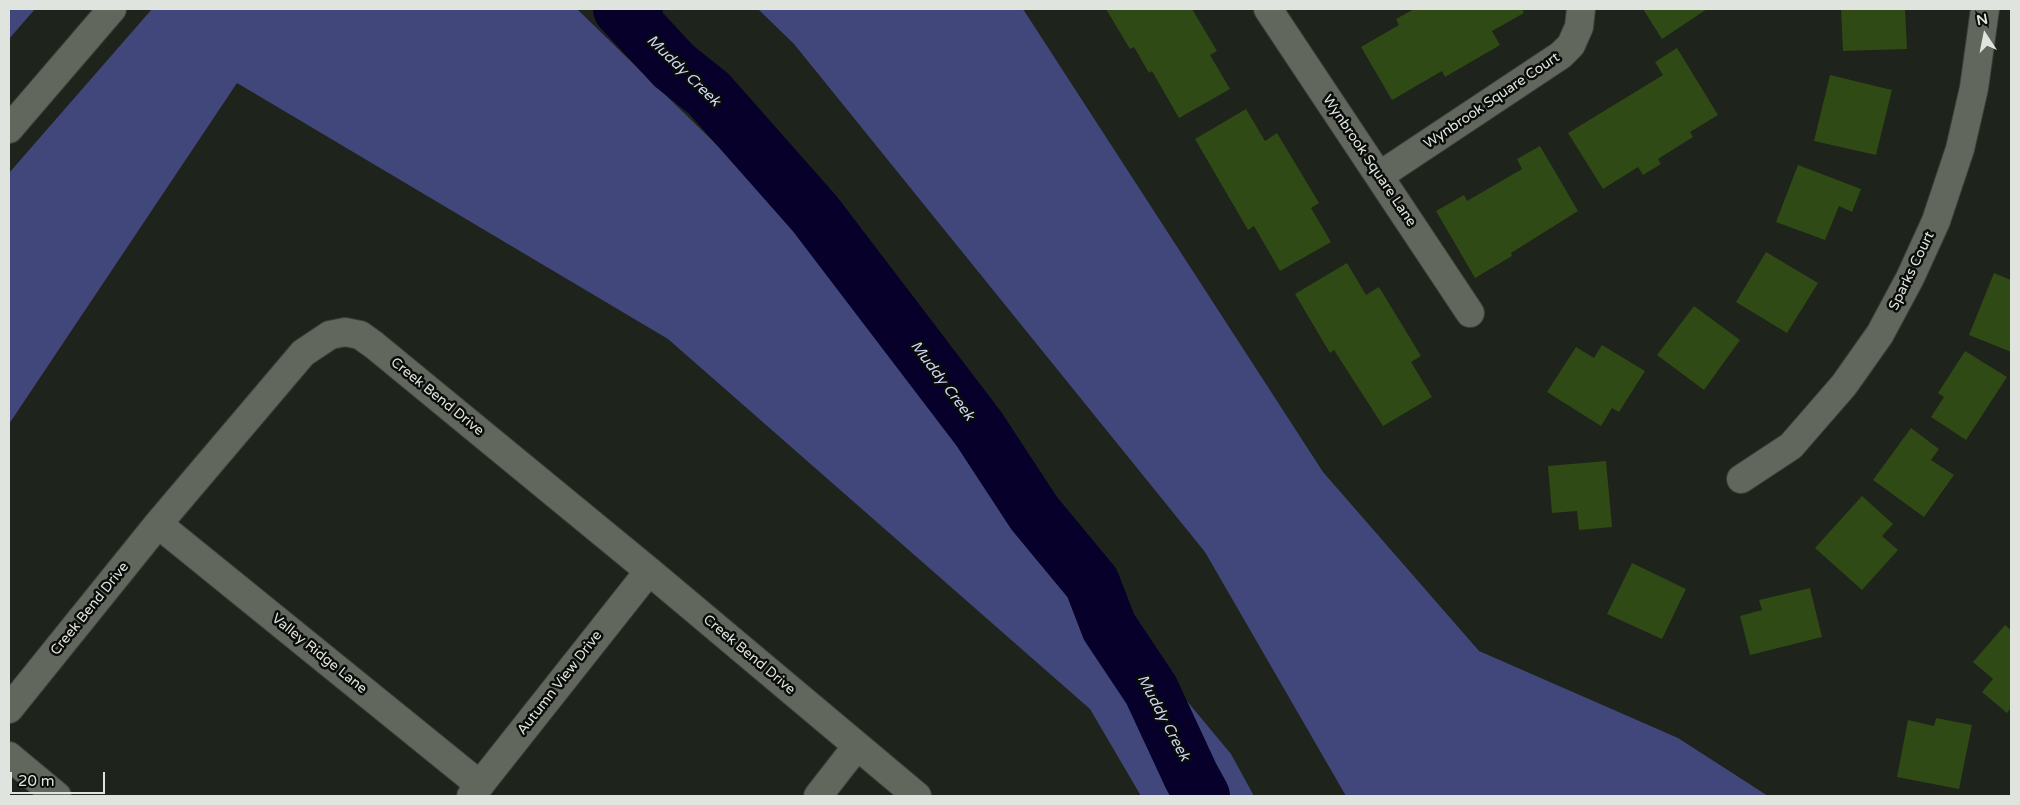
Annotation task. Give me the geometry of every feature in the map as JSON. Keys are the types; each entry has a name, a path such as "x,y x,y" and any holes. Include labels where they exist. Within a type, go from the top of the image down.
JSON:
{"street":[{"path":"9,129 112,9"},
{"name":"Wynbrook Square Lane","path":"1268,9 1470,313"},
{"name":"Wynbrook Square Court","path":"1379,176 1561,55 1571,45 1579,27 1581,9"},
{"name":"Sparks Court","path":"1741,479 1791,446 1844,385 1880,334 1910,278 1936,221 1960,150 1974,88 1985,9"},
{"name":"Creek Bend Drive","path":"9,709 158,524 303,353 330,335 345,332 360,335 374,345 649,570 917,796"},
{"name":"Valley Ridge Lane","path":"158,524 476,790"},
{"name":"Autumn View Drive","path":"476,790 649,570"},
{"path":"818,796 857,746"},
{"path":"9,756 57,796"}],"shaded area":[{"path":"9,9 35,9 9,39"},
{"path":"152,9 577,9 755,182 1231,754 1254,796 1141,796 1090,709 668,339 237,83 9,424 9,173"},
{"path":"758,9 1023,9 1323,472 1479,651 1678,738 1768,796 1346,796 1205,552 794,44"}],"building":[{"path":"1106,9 1192,9 1217,51 1210,55 1230,89 1179,118 1152,71 1149,73 1134,47 1130,49"},
{"path":"1414,9 1522,9 1524,13 1492,31 1500,45 1445,77 1442,71 1392,100 1361,47 1399,25 1396,19"},
{"path":"1643,9 1707,9 1662,39"},
{"path":"1841,9 1905,9 1907,49 1843,51"},
{"path":"1677,48 1718,115 1690,132 1693,137 1658,159 1661,164 1643,175 1638,167 1603,189 1568,133 1663,75 1655,62"},
{"path":"1830,75 1892,90 1876,155 1814,141"},
{"path":"1246,109 1265,141 1277,133 1319,203 1311,208 1331,242 1280,271 1254,226 1248,230 1195,139"},
{"path":"1540,146 1578,211 1511,253 1512,256 1475,278 1436,211 1464,195 1467,201 1522,169 1517,159"},
{"path":"1798,165 1861,189 1852,212 1839,206 1825,240 1776,222"},
{"path":"1766,252 1818,283 1787,333 1736,302"},
{"path":"1347,263 1366,295 1379,287 1421,356 1411,362 1432,397 1383,426 1334,350 1330,353 1295,294"},
{"path":"1994,273 2011,280 2011,352 1969,335"},
{"path":"1694,306 1740,340 1704,390 1657,355"},
{"path":"1602,345 1645,371 1619,412 1612,408 1601,426 1547,392 1576,347 1594,358"},
{"path":"1965,351 2007,377 1966,440 1931,417 1944,397 1938,393"},
{"path":"1911,428 1939,449 1931,460 1954,475 1924,517 1873,480"},
{"path":"1606,461 1612,527 1579,530 1577,511 1552,513 1548,466"},
{"path":"1862,496 1893,524 1882,536 1898,550 1862,590 1815,548"},
{"path":"1632,563 1686,589 1662,639 1607,614"},
{"path":"1810,588 1822,637 1750,655 1740,616 1762,610 1759,600"},
{"path":"2005,625 2011,630 2011,708 2007,713 1982,692 1993,679 1973,662"},
{"path":"1936,718 1972,725 1959,789 1897,777 1908,720 1934,726"}],"waterway":[{"name":"Muddy Creek","path":"621,9 674,66 709,94 815,214 979,429 1034,513 1092,583 1109,627 1151,690 1202,796"},
{"path":"649,38 658,9"}]}
